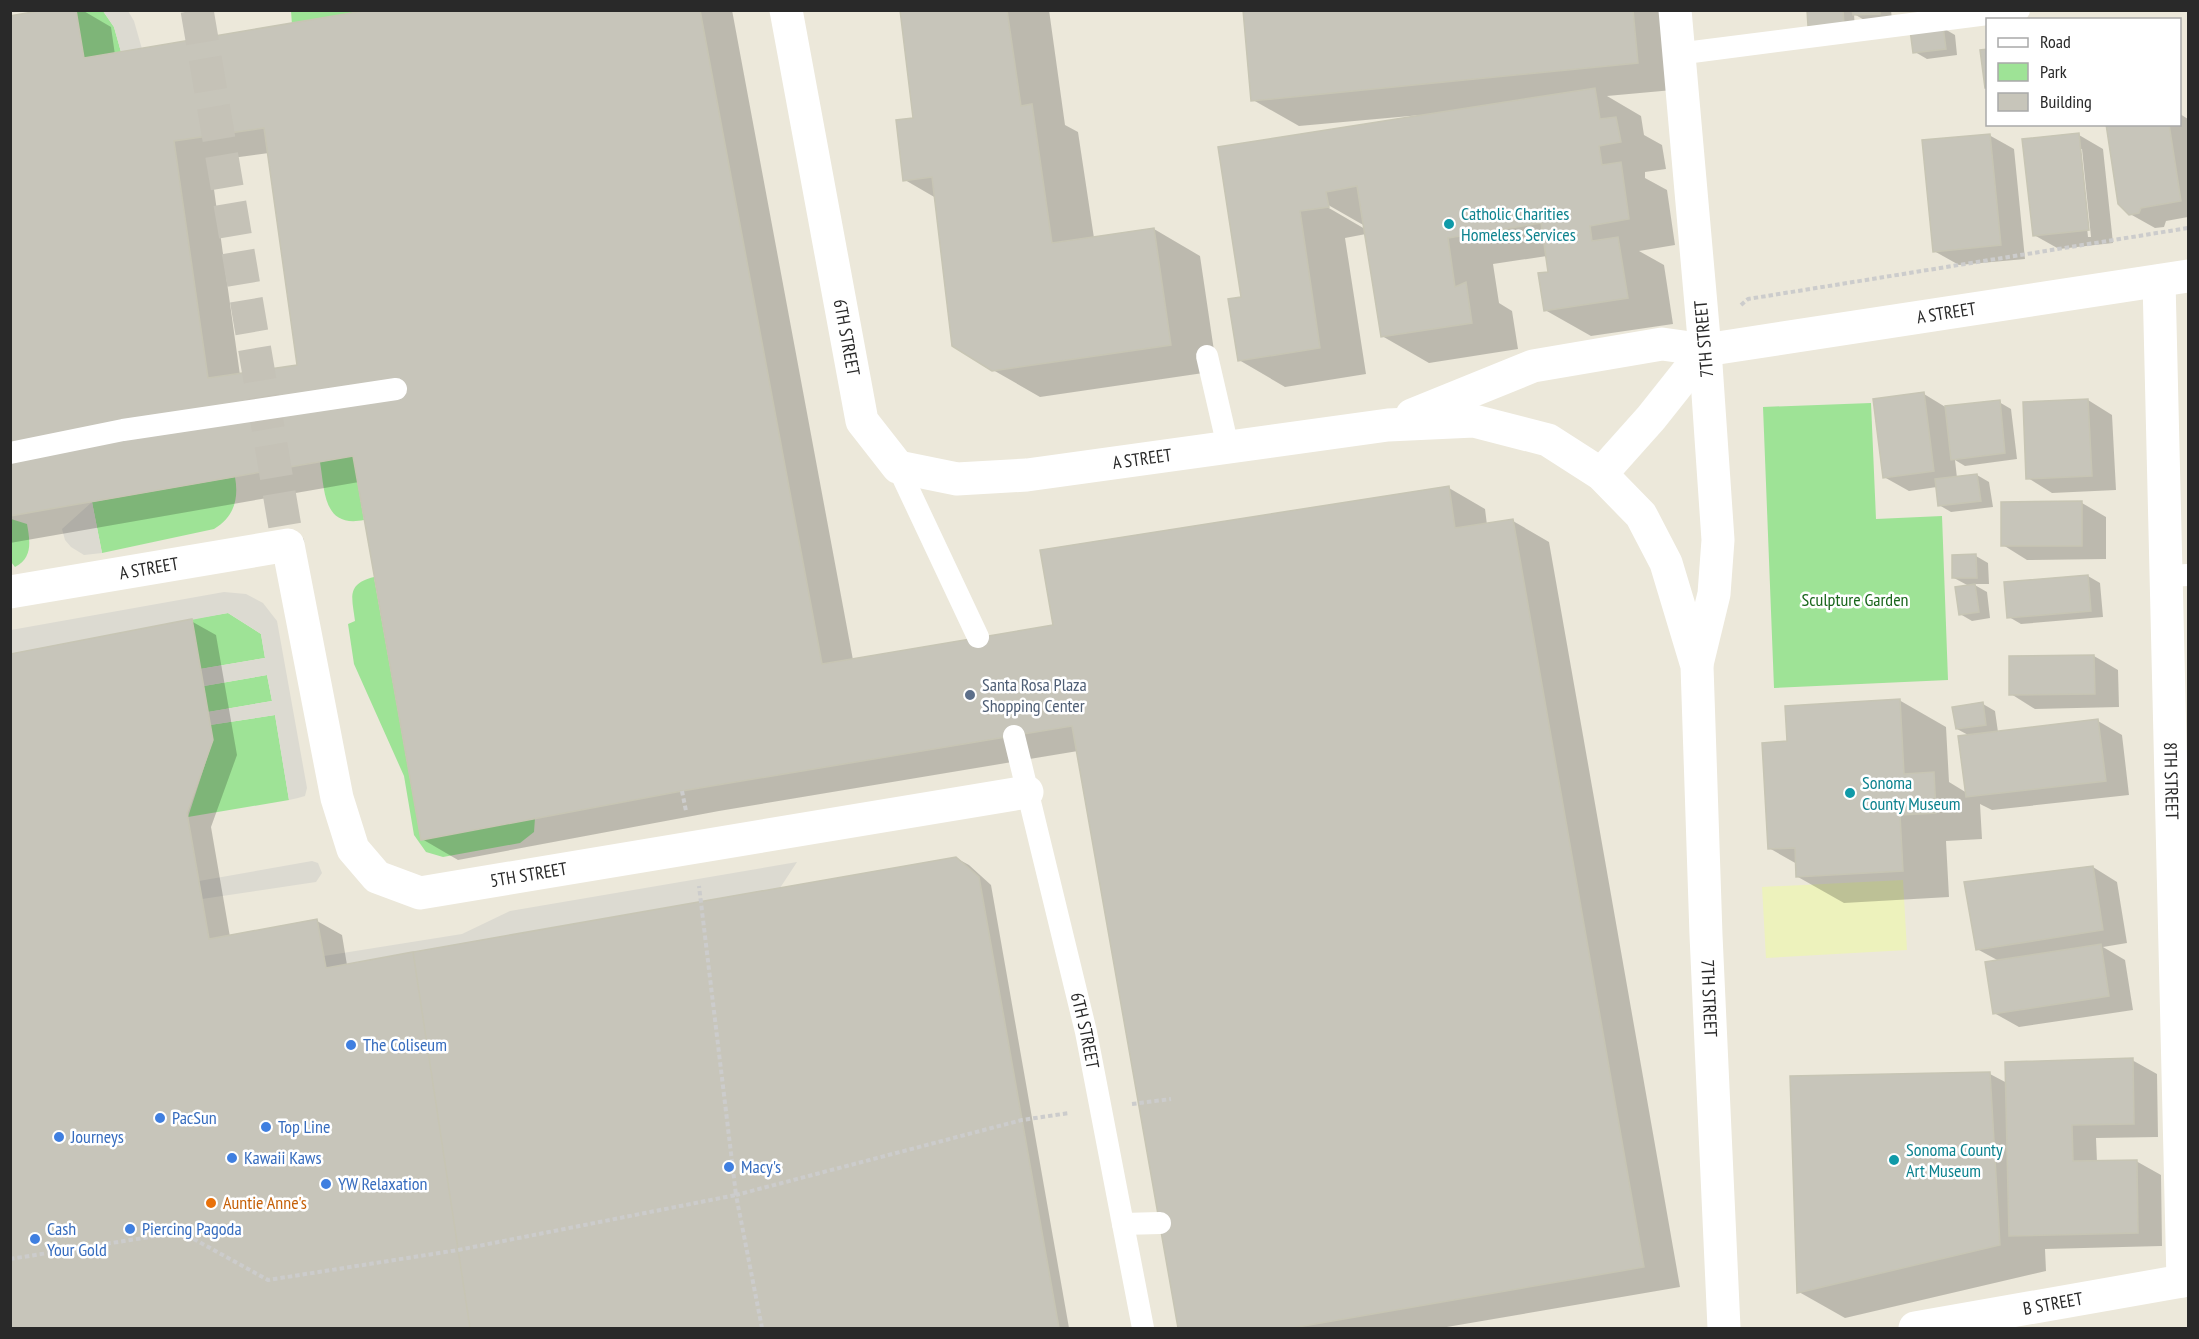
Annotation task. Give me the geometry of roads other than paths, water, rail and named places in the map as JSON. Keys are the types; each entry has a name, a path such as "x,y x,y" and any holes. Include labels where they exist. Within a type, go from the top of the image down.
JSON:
{"street":[{"name":"6TH STREET","path":"786,10 862,421 898,468"},
{"name":"7TH STREET","path":"1675,10 1677,54 1705,351 1718,540 1714,594 1697,666"},
{"name":"A STREET","path":"1388,425 1533,366 1662,344 1705,351 2174,278"},
{"name":"8TH STREET","path":"2174,278 2186,1280"},
{"path":"1601,474 1651,418 1705,351"},
{"name":"A STREET","path":"898,468 957,479 1008,476 1388,425 1474,421 1548,440 1601,474"},
{"name":"7TH STREET","path":"1601,474 1641,515 1666,563 1697,666 1706,935 1724,1329"},
{"name":"A STREET","path":"10,592 288,545"},
{"name":"5TH STREET","path":"288,545 337,798 353,849 377,877 420,893 1026,792"},
{"name":"B STREET","path":"1915,1329 2186,1280"}],"lane":[{"path":"1677,54 2019,10"},
{"path":"1207,356 1228,447"},
{"path":"10,453 123,430 396,389"},
{"name":"6TH STREET","path":"898,468 978,637"},
{"name":"6TH STREET","path":"1014,736 1086,1032 1143,1329"},
{"path":"1123,1224 1160,1222"}],"tunnel":[{"path":"197,10 288,545"}],"place":[{"name":"Catholic Charities Homeless Services","path":"1449,224"},
{"name":"Santa Rosa Plaza Shopping Center","path":"970,695"},
{"name":"Sonoma County Museum","path":"1850,793"},
{"name":"The Coliseum","path":"351,1045"},
{"name":"PacSun","path":"160,1118"},
{"name":"Top Line","path":"266,1127"},
{"name":"Journeys","path":"59,1137"},
{"name":"Kawaii Kaws","path":"232,1158"},
{"name":"Sonoma County Art Museum","path":"1894,1160"},
{"name":"Macy's","path":"729,1167"},
{"name":"YW Relaxation","path":"326,1184"},
{"name":"Auntie Anne's","path":"211,1203"},
{"name":"Piercing Pagoda","path":"130,1229"},
{"name":"Cash Your Gold","path":"35,1239"}],"park label":[{"name":"Sculpture Garden","path":"1855,600"}]}
